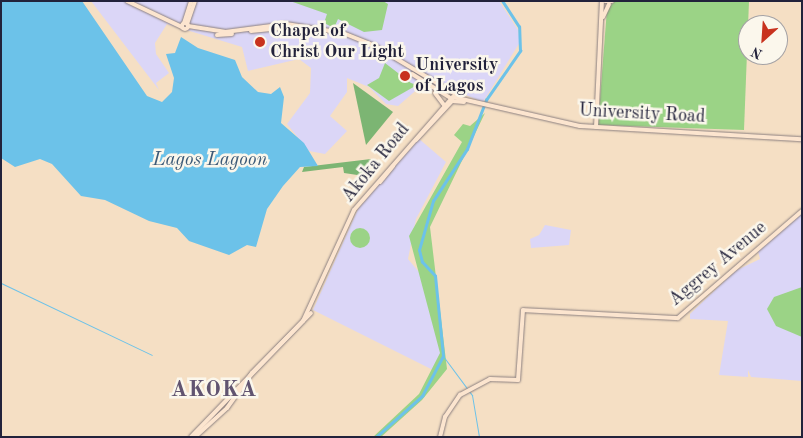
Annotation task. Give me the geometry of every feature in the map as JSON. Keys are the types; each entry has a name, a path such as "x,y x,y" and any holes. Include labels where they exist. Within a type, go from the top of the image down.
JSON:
{"main road":[{"path":"127,1 185,25 224,35 290,27 343,36 373,48 450,101 470,101"},
{"path":"131,1 185,25 225,32 286,24 342,33 375,46 444,89 483,105"},
{"path":"185,25 193,1"},
{"path":"596,127 602,19 603,1 611,3 602,19"},
{"path":"427,85 431,81"},
{"path":"432,89 444,105"},
{"path":"444,89 450,101"},
{"path":"355,211 450,101 458,100 483,105"},
{"name":"Akoka Road","path":"307,318 355,211 444,105 450,101"},
{"name":"University Road","path":"483,105 596,127 802,139"},
{"name":"Aggrey Avenue","path":"440,437 453,402 468,389 490,379 518,380 524,310 678,318 802,211"},
{"path":"191,437 307,318"},
{"path":"195,437 307,318"}],"shaded area":[{"name":"University of Lagos","path":"91,1 499,1 518,30 520,42 483,102 438,84 430,93 421,86 398,106 386,104 369,87 347,78 347,92 330,116 347,131 325,154 309,151 287,124 310,93 311,68 299,59 248,71 242,47 167,24 155,43 156,54 169,73 156,83 159,90"},
{"path":"418,138 446,162 416,219 408,259 424,278 441,355 433,370 313,310 358,209"},
{"path":"802,213 802,381 751,377 748,370 748,377 719,375 728,321 690,319 690,314 735,271 760,259 758,251"},
{"path":"545,225 571,230 569,245 531,248 530,239 539,235"}],"green space":[{"path":"290,1 383,1 388,4 382,30 364,32 338,19 334,28 324,23 327,14"},
{"path":"615,1 749,1 748,15 738,15 738,65 747,65 744,130 598,125 607,9"},
{"path":"385,63 411,83 417,85 389,101 367,85 379,78"},
{"path":"353,83 393,112 366,145"},
{"path":"485,113 430,227 447,369 422,400 381,437 373,437 419,394 440,353 409,236 462,142 454,135 463,124 470,126"},
{"path":"371,159 364,176 344,173 343,167 302,172 304,167"},
{"path":"360,228 367,231 370,238 367,245 360,248 353,245 350,238 353,231"},
{"path":"802,287 802,337 776,326 767,309 774,297"}],"water":[{"name":"Lagos Lagoon","path":"1,1 82,1 147,96 162,102 172,92 174,78 166,54 175,53 181,37 198,48 235,60 242,77 258,92 271,94 280,87 284,97 281,123 304,143 318,166 300,167 283,186 267,209 256,247 247,245 229,255 189,241 177,228 149,221 105,200 81,196 52,164 40,159 15,167 1,158"}],"waterway":[{"path":"376,437 422,396 443,356 435,276 422,262 419,250 433,201 467,149 486,100 520,51 519,27 502,1"},
{"path":"1,283 152,355"},
{"path":"443,356 472,395 479,437"}],"place":[{"name":"Chapel of Christ Our Light","path":"260,42"},
{"name":"University of Lagos","path":"405,76"}],"district":[{"name":"AKOKA","path":"214,391"}]}
